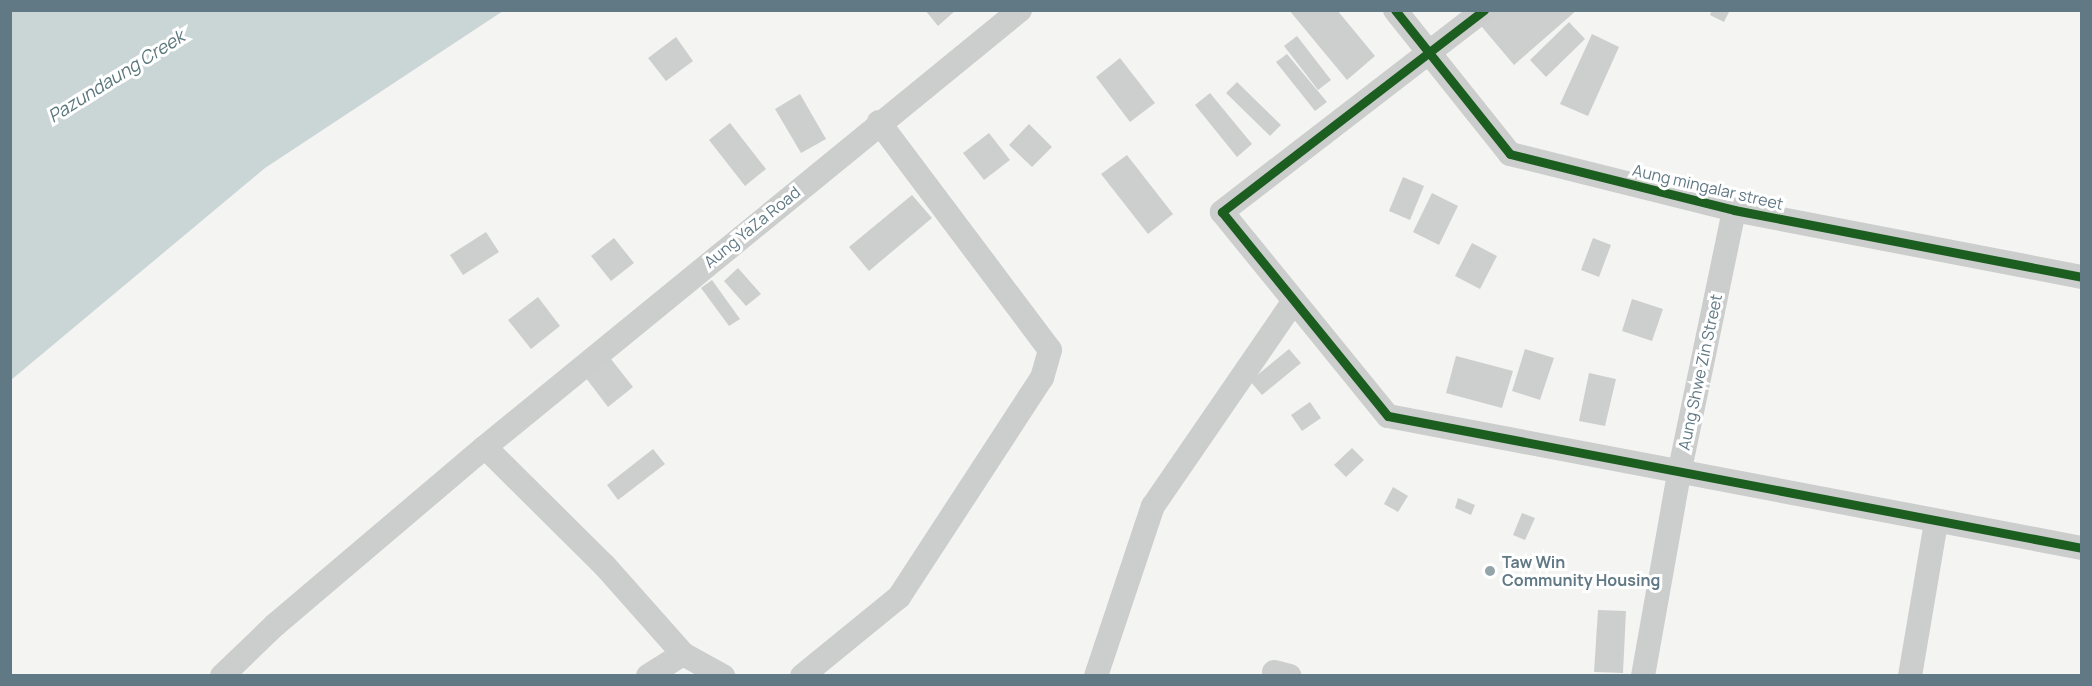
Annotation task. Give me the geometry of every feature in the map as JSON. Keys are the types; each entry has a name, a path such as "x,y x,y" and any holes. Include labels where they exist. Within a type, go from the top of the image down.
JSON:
{"street":[{"name":"Aung YaZa Road","path":"222,675 275,625 485,447 879,122 1020,10"},
{"name":"Aung mingalar street","path":"1395,10 1510,154 1734,210 2082,277"},
{"path":"1484,10 1222,212 1388,416 1678,474 2082,548"},
{"path":"802,675 899,597 1042,378 1050,350 879,122"},
{"name":"Aung Shwe Zin Street","path":"1643,675 1678,474 1734,210"},
{"path":"1096,675 1153,506 1294,302"},
{"path":"485,447 605,566 683,654 723,675"},
{"path":"1910,675 1936,522"},
{"path":"648,675 683,654"}],"water":[{"name":"Pazundaung Creek","path":"11,10 503,11 265,168 11,380"}],"building":[{"path":"925,10 956,10 938,26"},
{"path":"1289,10 1337,10 1375,56 1347,80"},
{"path":"1487,10 1577,10 1514,65 1476,20"},
{"path":"1712,10 1730,10 1724,22 1710,15"},
{"path":"1569,22 1585,39 1546,77 1530,60"},
{"path":"1592,34 1619,47 1588,116 1560,104"},
{"path":"1297,36 1331,80 1318,90 1284,46"},
{"path":"676,37 693,61 666,81 648,58"},
{"path":"1287,54 1327,102 1315,111 1276,62"},
{"path":"1120,58 1155,103 1130,122 1096,77"},
{"path":"1237,82 1281,125 1270,136 1226,93"},
{"path":"1210,93 1252,144 1237,157 1195,105"},
{"path":"800,94 826,139 801,153 775,109"},
{"path":"730,123 766,169 745,186 709,140"},
{"path":"1029,124 1052,147 1032,167 1009,145"},
{"path":"989,133 1010,160 984,180 963,153"},
{"path":"1127,155 1173,214 1148,234 1101,174"},
{"path":"1403,177 1424,186 1410,220 1389,211"},
{"path":"1432,193 1458,206 1439,245 1413,232"},
{"path":"912,195 932,218 869,271 849,247"},
{"path":"486,232 499,252 463,275 450,255"},
{"path":"614,238 634,263 611,281 591,256"},
{"path":"1593,238 1611,245 1599,277 1581,270"},
{"path":"1472,243 1497,256 1480,289 1455,276"},
{"path":"738,268 761,294 746,306 724,281"},
{"path":"712,280 740,319 729,326 701,288"},
{"path":"538,297 560,326 531,349 508,320"},
{"path":"1632,299 1663,309 1652,341 1622,331"},
{"path":"1289,349 1301,363 1262,395 1250,381"},
{"path":"1525,349 1554,358 1540,400 1512,391"},
{"path":"607,354 633,387 608,407 582,373"},
{"path":"1456,356 1513,371 1502,408 1446,393"},
{"path":"1589,373 1616,379 1605,426 1579,421"},
{"path":"1310,402 1321,418 1302,431 1291,415"},
{"path":"1352,448 1364,460 1346,477 1334,465"},
{"path":"653,449 665,464 618,500 607,485"},
{"path":"1393,487 1408,496 1398,512 1384,504"},
{"path":"1458,498 1475,505 1471,515 1455,508"},
{"path":"1522,513 1535,518 1525,540 1513,535"},
{"path":"1598,610 1626,611 1623,673 1594,672"}],"cycle path":[{"path":"1395,10 1510,154 1734,210 2082,277"},
{"path":"1484,10 1222,212 1388,416 2082,548"}],"place":[{"name":"Taw Win Community Housing","path":"1490,571"}]}
